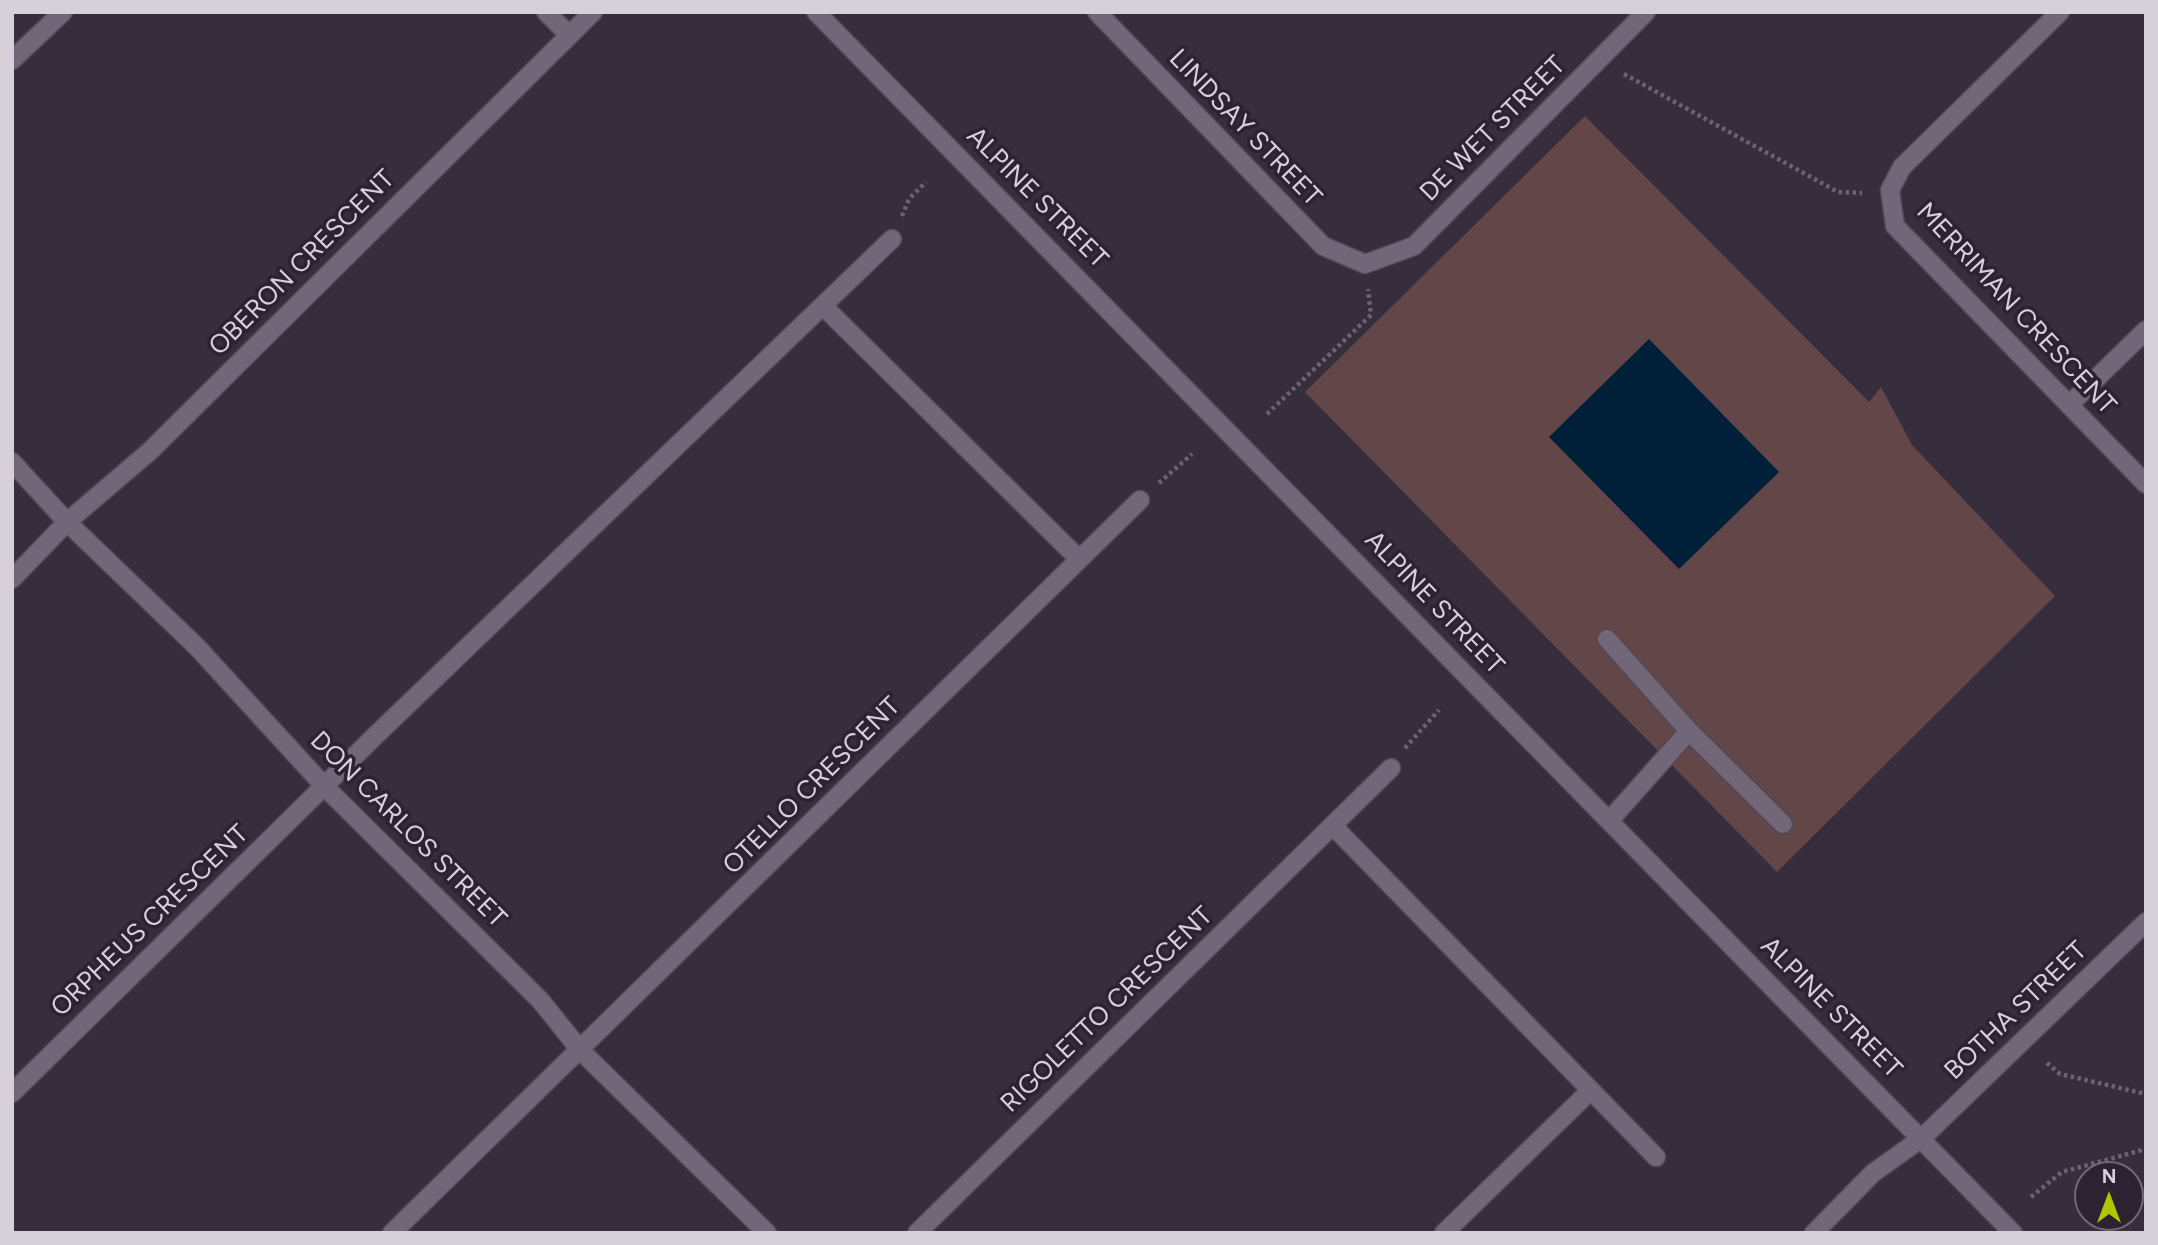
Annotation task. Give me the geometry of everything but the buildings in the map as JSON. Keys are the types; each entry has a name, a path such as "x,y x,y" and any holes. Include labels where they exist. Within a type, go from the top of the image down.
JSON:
{"street":[{"path":"12,60 63,12"},
{"path":"546,12 569,35"},
{"name":"OBERON CRESCENT","path":"67,522 150,451 593,12"},
{"name":"ALPINE STREET","path":"816,12 2013,1233"},
{"name":"LINDSAY STREET","path":"1097,12 1323,246 1365,264"},
{"name":"MERRIMAN CRESCENT","path":"2060,12 1902,167 1890,190 1895,226 2146,484"},
{"name":"DE WET STREET","path":"1365,264 1414,246 1599,60 1635,16"},
{"path":"326,788 892,239"},
{"path":"823,306 1079,559"},
{"path":"2069,405 2146,330"},
{"name":"DON CARLOS STREET","path":"12,462 67,522 197,647 326,788 540,1000 581,1051 767,1233"},
{"name":"OTELLO CRESCENT","path":"392,1233 581,1051 1140,500"},
{"path":"12,579 67,522"},
{"path":"1607,639 1689,731 1783,824"},
{"path":"1609,821 1689,731"},
{"name":"RIGOLETTO CRESCENT","path":"917,1233 1333,826 1394,762"},
{"name":"ORPHEUS CRESCENT","path":"12,1093 326,788"},
{"path":"1333,826 1656,1157"},
{"name":"BOTHA STREET","path":"1814,1233 1873,1173 1922,1138 2146,922"},
{"path":"1444,1233 1590,1091"}],"path":[{"path":"1599,60 1838,192 1862,193"},
{"path":"892,239 909,199 926,181"},
{"path":"1267,414 1371,315 1365,264"},
{"path":"1140,500 1192,454"},
{"path":"1394,762 1439,710"},
{"path":"2047,1063 2060,1074 2146,1094"},
{"path":"2031,1197 2062,1172 2146,1149"}],"shaded area":[{"path":"1585,116 1869,402 1881,387 1912,445 2055,596 1777,872 1305,392"}],"water":[{"path":"1649,339 1779,472 1679,569 1549,437"}]}
